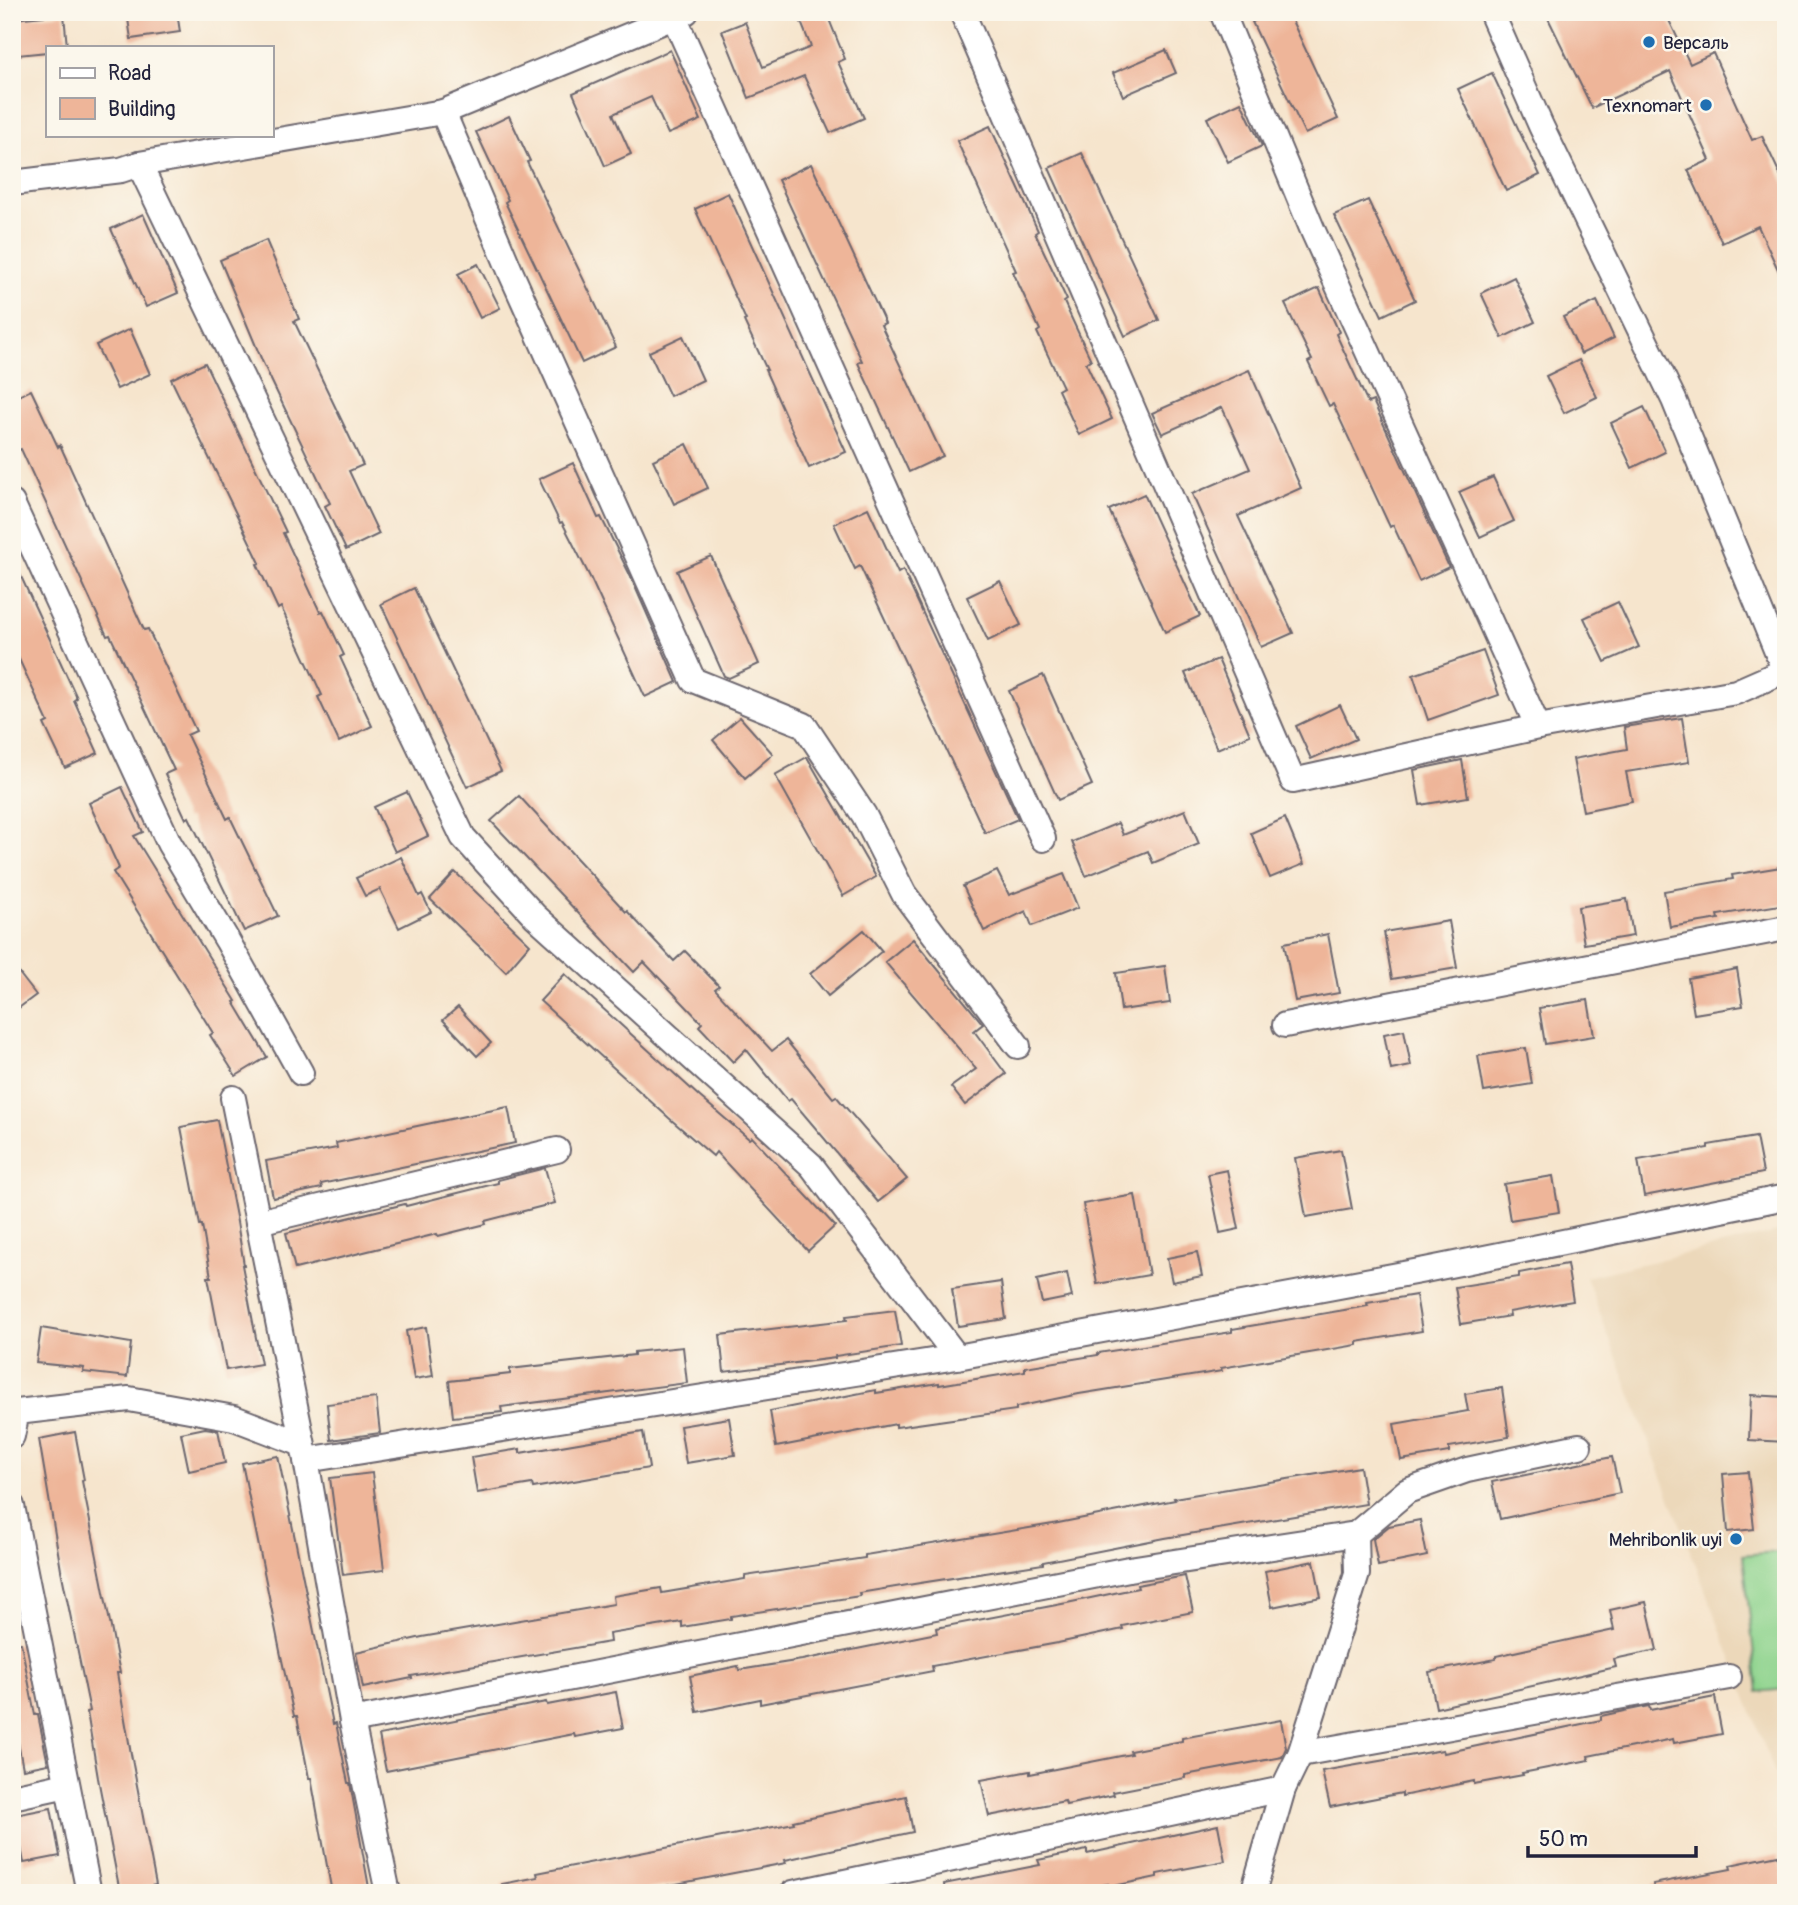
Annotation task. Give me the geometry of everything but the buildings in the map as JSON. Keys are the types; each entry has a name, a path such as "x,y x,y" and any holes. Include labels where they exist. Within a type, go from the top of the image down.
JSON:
{"street":[{"path":"962,12 1293,780 1538,727 1736,692 1785,673 1674,400 1541,126 1491,12"},
{"path":"1222,12 1313,231 1538,727"},
{"path":"12,183 121,170 139,164 443,112 680,15 1042,839"},
{"path":"443,112 517,286 693,680 804,725 864,815 904,894 1018,1046"},
{"path":"139,164 463,837 535,916 811,1165 957,1357"},
{"path":"12,503 169,843 301,1073"},
{"path":"1285,1025 1786,928"},
{"path":"233,1098 304,1452 352,1721 388,1893"},
{"path":"258,1223 557,1150"},
{"path":"12,1436 17,1412 129,1399 234,1418 304,1452 957,1357 1425,1270 1786,1197"},
{"path":"352,1721 1129,1569 1356,1534 1407,1491 1468,1470 1578,1446"},
{"path":"12,1506 89,1893"},
{"path":"1253,1893 1283,1789 1300,1754 1357,1574 1356,1534"},
{"path":"1300,1754 1729,1677"},
{"path":"12,1797 67,1785"},
{"path":"793,1893 1283,1789"}],"shaded area":[{"name":"Mehribonlik uyi","path":"1786,1230 1786,1802 1586,1277"}],"green space":[{"path":"1786,1551 1786,1689 1758,1692 1743,1555"}],"place":[{"name":"Версаль","path":"1649,42"},
{"name":"Texnomart","path":"1706,105"},
{"name":"Mehribonlik uyi","path":"1736,1539"}]}
